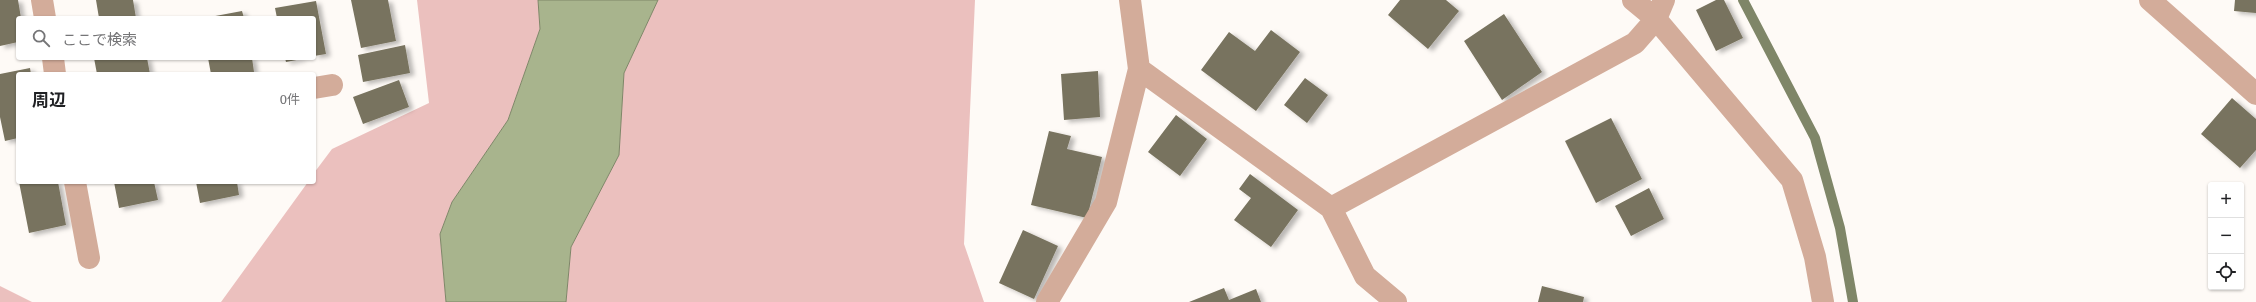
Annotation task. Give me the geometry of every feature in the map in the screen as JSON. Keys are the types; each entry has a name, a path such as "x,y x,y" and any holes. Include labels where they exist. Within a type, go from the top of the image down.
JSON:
{"street":[{"path":"42,0 45,16"},
{"path":"1047,302 1106,202 1139,69 1130,0"},
{"path":"1633,0 1660,9 1792,180 1815,257 1823,302"},
{"path":"2150,0 2256,94"},
{"path":"1331,208 1635,43 1660,9"},
{"path":"53,60 56,72"},
{"path":"1139,69 1331,208 1365,276 1396,302"},
{"path":"75,184 89,258"}],"shaded area":[{"path":"417,0 538,0 540,29 508,120 452,202 440,234 446,302 221,302 307,184 316,184 316,170 332,149 429,103"},
{"path":"538,0 658,0 624,73 619,155 571,247 566,302 446,302 440,234 452,202 508,120 540,29"},
{"path":"658,0 975,0 964,244 984,302 566,302 571,247 619,155 624,73"},
{"path":"0,286 32,302 0,302"}],"building":[{"path":"0,0 18,0 21,16 16,16 16,42 0,46"},
{"path":"96,0 133,0 136,16 99,16"},
{"path":"351,0 388,0 396,41 361,48"},
{"path":"1400,0 1446,0 1459,11 1428,49 1388,15"},
{"path":"1716,0 1724,0 1743,38 1716,51 1696,10"},
{"path":"2235,0 2256,0 2256,13 2234,11"},
{"path":"316,1 326,54 316,56 316,16 277,16 275,8"},
{"path":"242,11 243,16 215,16"},
{"path":"1504,14 1542,72 1502,100 1464,41"},
{"path":"1271,30 1300,52 1256,111 1201,70 1229,32 1255,51"},
{"path":"405,45 410,73 363,82 358,55"},
{"path":"94,60 147,60 150,72 97,72"},
{"path":"208,60 252,60 254,72 211,72"},
{"path":"286,60 297,60 286,62"},
{"path":"30,68 31,72 16,72 16,138 5,141 0,117 0,74"},
{"path":"1098,71 1100,117 1064,120 1061,74"},
{"path":"1305,78 1328,95 1307,123 1284,105"},
{"path":"399,80 409,107 363,124 353,97"},
{"path":"2232,98 2256,119 2256,150 2240,168 2201,134"},
{"path":"1176,115 1207,139 1180,176 1148,152"},
{"path":"1611,118 1642,179 1596,203 1565,141"},
{"path":"1049,131 1071,136 1067,149 1102,157 1087,218 1031,205"},
{"path":"1250,174 1298,210 1271,247 1234,220 1251,198 1239,189"},
{"path":"19,184 58,184 66,225 29,233"},
{"path":"114,184 154,184 158,200 119,208"},
{"path":"196,184 237,184 239,195 200,203"},
{"path":"1649,188 1664,219 1631,236 1615,206"},
{"path":"1023,230 1058,246 1034,299 999,283"},
{"path":"1542,286 1584,297 1583,302 1538,302"},
{"path":"1224,288 1229,300 1256,289 1261,302 1189,302"}],"waterway":[{"path":"1743,0 1815,138 1840,228 1853,302"}]}
